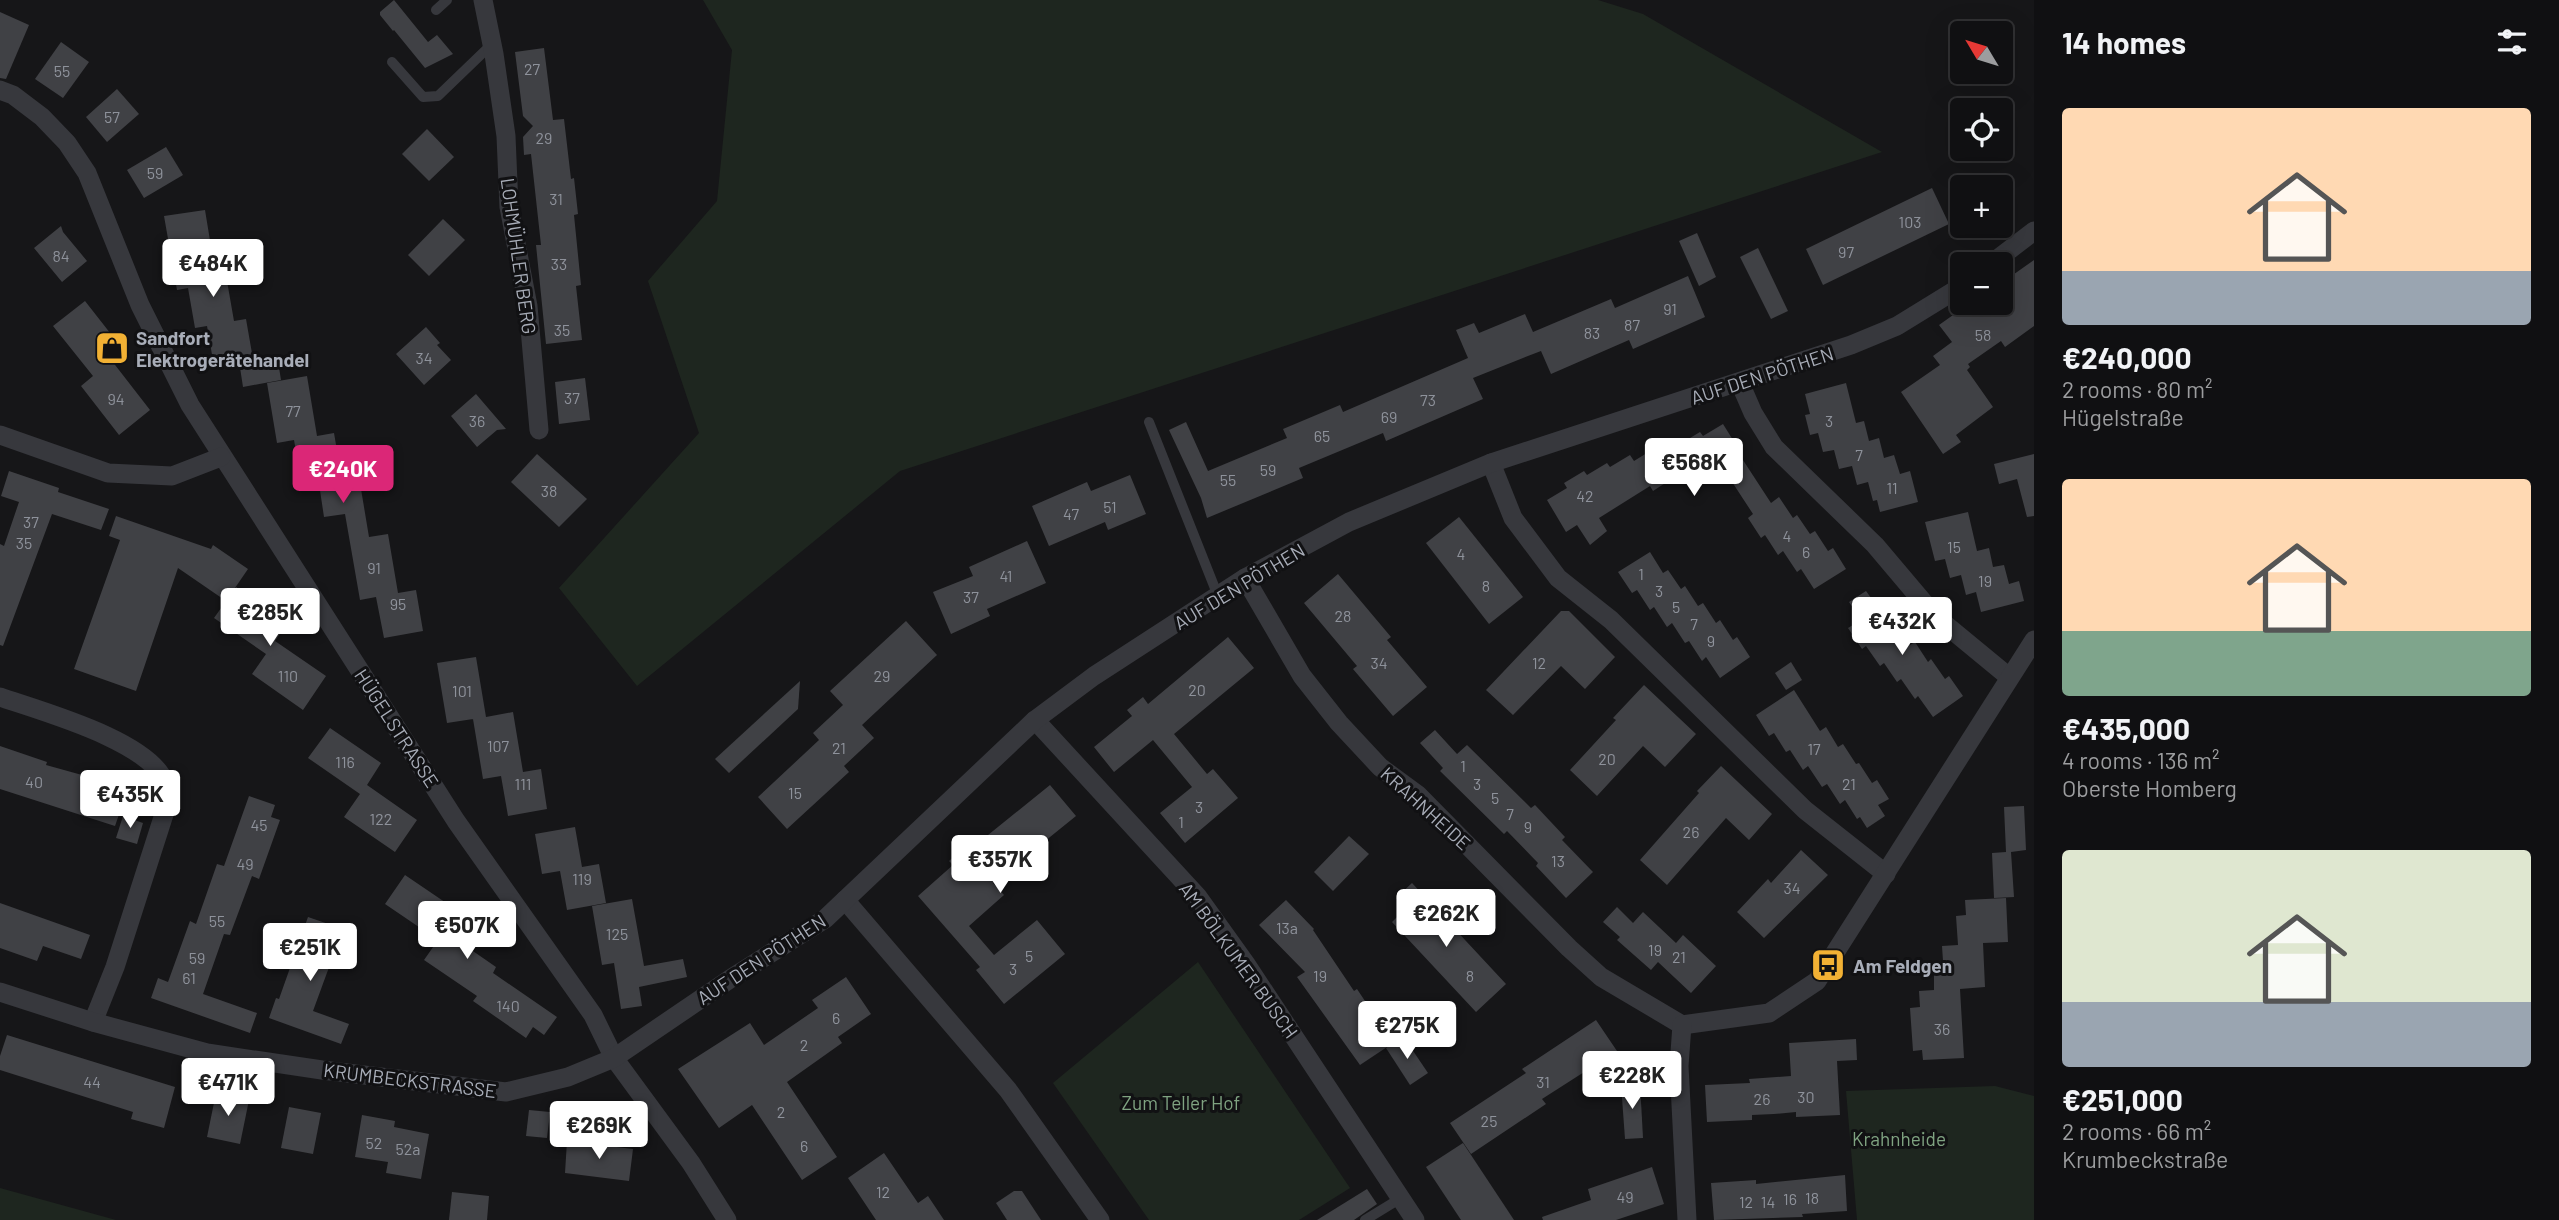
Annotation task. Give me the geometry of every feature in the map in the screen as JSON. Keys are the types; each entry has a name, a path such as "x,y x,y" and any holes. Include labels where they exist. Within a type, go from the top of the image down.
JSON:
{"street":[{"name":"LOHMÜHLER BERG","path":"483,0 506,136 509,206 528,306 539,430"},
{"name":"HÜGELSTRASSE","path":"0,90 13,95 42,117 67,143 87,173 140,305 190,405 456,821 593,1015 614,1058 691,1163 727,1220"},
{"path":"2007,252 2034,231"},
{"name":"AUF DEN PÖTHEN","path":"614,1058 730,979 825,919 1035,720 1094,676 1245,578 1349,522 1491,463 1851,345 1897,326 1950,293"},
{"path":"1740,383 1753,413 1774,447 1875,545 1935,616 2009,677"},
{"path":"0,435 108,472 172,476 222,457"},
{"path":"1491,463 1513,518 1558,578 1611,620 1805,810 1886,874"},
{"name":"KRAHNHEIDE","path":"1245,578 1301,676 1339,723 1380,767 1418,795 1601,977 1682,1025"},
{"path":"1688,1220 1679,1066 1682,1025 1769,1013 1817,981 2034,640"},
{"path":"0,697 129,746 156,770 165,783 167,805 115,967 93,1022"},
{"name":"AM BÖLKUMER BUSCH","path":"1035,720 1198,897 1246,964 1415,1220"},
{"path":"845,900 1008,1090 1100,1220"},
{"name":"KRUMBECKSTRASSE","path":"0,992 93,1022 206,1053 322,1070 506,1091 568,1077 614,1058"}],"lane":[{"path":"436,10 447,0"},
{"path":"392,62 423,97 438,96 492,44"},
{"path":"1149,422 1218,596"},
{"path":"1365,1220 1401,1198"}],"green space":[{"path":"703,0 1598,0 1643,14 1882,152 900,471 637,686 559,588 699,433 648,281 717,201 732,50"},
{"name":"Zum Teller Hof","path":"1198,962 1350,1188 1299,1220 1149,1220 1053,1083"},
{"name":"Krahnheide","path":"1995,1086 2034,1096 2034,1220 1857,1220 1846,1091"},
{"path":"0,1188 116,1220 0,1220"}],"building":[{"path":"394,0 428,42 437,35 453,54 425,68 380,15"},
{"path":"0,12 29,25 6,79 0,78"},
{"path":"61,42 89,62 63,98 35,79"},
{"path":"544,48 553,120 564,119 571,179 574,178 578,214 574,215 581,285 576,286 582,340 546,344 536,245 541,245 531,154 524,155 523,137 533,126 523,116 515,52"},
{"path":"117,89 139,114 107,142 86,117"},
{"path":"427,129 454,157 429,181 402,154"},
{"path":"166,147 183,175 144,198 127,170"},
{"path":"1932,188 1949,224 1823,285 1806,249"},
{"path":"205,210 217,283 227,281 234,321 246,319 253,359 248,360 277,355 281,380 243,387 239,361 214,366 207,326 195,328 188,288 177,290 164,216"},
{"path":"443,219 465,240 429,276 408,255"},
{"path":"61,226 87,261 62,282 34,248"},
{"path":"1697,233 1716,277 1699,286 1679,241"},
{"path":"1758,248 1788,311 1771,319 1740,257"},
{"path":"2034,260 2034,326 2005,347 2001,341 1968,364 1970,367 1967,370 1993,407 1956,435 1961,442 1943,454 1901,392 1940,365 1933,356 1952,342 1939,325 1953,315 2013,315 2013,275"},
{"path":"1688,276 1705,317 1633,349 1629,340 1551,374 1541,351 1473,378 1483,399 1386,441 1383,433 1299,468 1303,478 1207,518 1201,498 1169,430 1186,422 1208,471 1287,438 1283,429 1340,405 1343,412 1468,358 1456,330 1474,323 1479,333 1525,314 1533,332 1611,299 1615,308"},
{"path":"85,301 125,352 112,361 150,410 119,435 81,386 93,376 53,326"},
{"path":"426,327 440,343 437,345 451,360 424,385 396,354"},
{"path":"307,376 317,436 334,433 341,474 358,471 369,537 388,534 398,593 416,590 423,631 384,638 376,597 360,600 345,514 324,517 318,477 301,480 294,440 277,443 267,383"},
{"path":"585,378 590,420 559,424 555,382"},
{"path":"1846,383 1856,423 1864,421 1869,441 1879,438 1884,458 1894,455 1900,474 1910,471 1918,502 1880,512 1877,500 1873,501 1868,482 1857,485 1852,466 1839,469 1834,450 1823,452 1818,433 1810,435 1805,415 1810,414 1805,394"},
{"path":"476,394 506,429 497,430 477,447 451,416"},
{"path":"1723,424 1771,503 1779,497 1793,518 1797,515 1810,534 1815,531 1828,551 1833,548 1846,569 1814,589 1801,569 1797,572 1783,551 1778,555 1765,535 1761,538 1748,518 1753,514 1719,462 1699,475 1696,470 1676,483 1673,478 1653,491 1650,486 1599,518 1607,531 1590,545 1577,525 1566,532 1547,500 1567,488 1564,483 1584,471 1587,475 1607,463 1610,467 1630,455 1634,461 1655,448 1657,452 1677,439 1680,444 1700,432 1703,436"},
{"path":"537,454 587,499 559,527 511,482"},
{"path":"2034,454 2034,516 2027,517 2017,479 1999,484 1994,464"},
{"path":"9,471 59,488 58,492 109,509 101,530 52,514 3,646 0,645 0,544 4,546 19,502 1,496"},
{"path":"1130,475 1146,514 1108,530 1105,522 1049,546 1032,506 1087,482 1091,491"},
{"path":"1968,512 1977,551 1989,548 1993,567 2004,565 2009,584 2019,581 2024,601 1981,612 1976,592 1966,595 1961,575 1950,578 1945,559 1935,561 1925,522"},
{"path":"116,516 211,549 213,545 248,569 226,601 178,568 136,691 74,669 120,540 109,536"},
{"path":"1459,517 1523,597 1489,624 1426,543"},
{"path":"1027,541 1046,583 987,609 990,616 951,634 933,592 973,576 969,567"},
{"path":"1650,552 1663,573 1668,570 1681,589 1685,586 1698,606 1703,603 1716,623 1720,620 1733,640 1737,637 1750,657 1720,678 1706,657 1702,661 1689,641 1685,643 1672,623 1667,627 1654,607 1650,610 1637,590 1632,593 1618,572"},
{"path":"1338,574 1391,637 1387,640 1427,687 1393,716 1353,669 1357,666 1304,603"},
{"path":"236,587 288,622 275,641 326,676 303,710 252,674 266,654 214,618"},
{"path":"1866,591 1893,628 1897,625 1910,645 1915,642 1928,662 1931,659 1945,679 1949,676 1963,696 1933,717 1918,696 1915,699 1901,679 1897,682 1884,663 1880,666 1866,646 1862,649 1848,628 1861,620 1849,602"},
{"path":"1561,611 1569,611 1615,657 1585,689 1561,666 1513,715 1486,690"},
{"path":"906,621 937,655 862,725 874,738 844,766 849,772 787,829 758,797 819,740 813,733 843,705 830,691"},
{"path":"1228,637 1254,668 1174,734 1207,774 1213,769 1238,798 1185,843 1160,813 1192,787 1153,740 1114,772 1094,747 1132,716 1127,710 1143,697 1148,704"},
{"path":"476,657 486,717 513,712 523,772 541,769 547,809 508,816 501,776 483,779 473,719 447,723 437,663"},
{"path":"1791,662 1802,680 1786,690 1775,673"},
{"path":"800,681 798,709 729,773 715,759"},
{"path":"1644,685 1696,734 1665,767 1643,746 1597,796 1570,770"},
{"path":"1794,690 1820,731 1826,727 1838,747 1843,744 1872,783 1877,780 1889,799 1878,805 1885,816 1867,828 1860,817 1857,819 1845,800 1840,804 1827,784 1822,787 1808,766 1803,770 1790,750 1786,752 1774,733 1769,736 1756,715"},
{"path":"330,728 381,763 367,785 417,820 395,852 344,817 360,794 308,758"},
{"path":"1435,730 1457,754 1467,745 1531,808 1535,805 1565,837 1562,840 1593,872 1566,898 1536,866 1538,863 1507,831 1504,834 1440,771 1443,768 1420,743"},
{"path":"0,746 47,762 46,765 118,785 113,799 123,803 115,826 0,789"},
{"path":"1721,766 1772,814 1749,840 1726,818 1667,885 1640,860"},
{"path":"1050,785 1076,816 993,883 1004,895 969,926 994,955 1037,920 1065,954 1004,1004 976,970 980,967 918,896 953,865 949,861 964,848 967,852"},
{"path":"249,796 275,805 271,817 280,820 259,879 252,876 230,935 224,934 203,994 257,1013 250,1033 151,998 158,978 168,982 190,921 196,924 217,864 224,866"},
{"path":"2024,806 2026,850 2011,852 2014,897 1994,898 1992,853 2006,852 2004,807"},
{"path":"123,816 143,823 137,844 116,838"},
{"path":"575,827 582,867 599,864 606,903 567,910 560,871 542,874 535,834"},
{"path":"1349,836 1369,854 1333,891 1314,872"},
{"path":"1801,850 1828,875 1764,938 1737,912 1768,879 1771,883"},
{"path":"405,875 458,911 444,931 496,967 493,973 557,1017 544,1035 533,1027 526,1038 473,1001 477,996 424,960 438,940 385,904"},
{"path":"1412,883 1506,984 1476,1012 1392,922 1405,909 1396,898"},
{"path":"2006,898 2008,942 1983,943 1985,987 1960,989 1964,1058 1923,1060 1922,1050 1913,1051 1910,1008 1920,1007 1919,991 1934,990 1934,962 1943,961 1942,946 1958,945 1956,916 1966,915 1965,900"},
{"path":"632,899 644,966 683,959 687,977 639,987 642,1006 621,1009 614,963 602,965 592,906"},
{"path":"1286,900 1314,929 1354,991 1357,989 1393,1043 1360,1065 1297,977 1305,972 1259,925"},
{"path":"0,903 90,935 81,959 43,946 37,961 0,948"},
{"path":"1617,907 1633,923 1643,912 1676,943 1683,935 1716,966 1691,993 1658,962 1651,970 1617,940 1620,937 1603,922"},
{"path":"308,917 343,929 313,1011 349,1024 341,1044 269,1018 276,998 279,999"},
{"path":"846,977 871,1014 838,1037 842,1043 787,1082 837,1157 802,1180 752,1105 719,1128 678,1069 750,1023 764,1045 818,1008 812,1000"},
{"path":"1596,1020 1617,1051 1542,1099 1546,1104 1471,1154 1450,1123 1526,1073 1522,1069"},
{"path":"7,1035 175,1087 164,1128 131,1119 133,1112 0,1070 0,1056"},
{"path":"1403,1036 1428,1073 1410,1085 1386,1048"},
{"path":"1856,1039 1857,1060 1837,1061 1840,1115 1796,1117 1796,1112 1752,1115 1752,1120 1707,1122 1705,1085 1750,1083 1749,1079 1791,1076 1789,1043"},
{"path":"1640,1083 1643,1138 1625,1139 1621,1084"},
{"path":"216,1093 249,1100 240,1144 207,1137"},
{"path":"289,1107 321,1113 313,1154 281,1148"},
{"path":"529,1110 550,1112 547,1138 526,1136"},
{"path":"362,1115 395,1121 394,1127 429,1134 421,1179 386,1173 388,1162 355,1157"},
{"path":"567,1141 633,1149 629,1181 565,1173"},
{"path":"1463,1143 1514,1220 1461,1220 1426,1167"},
{"path":"884,1153 918,1203 928,1196 944,1220 876,1220 848,1178"},
{"path":"1652,1167 1664,1204 1616,1220 1543,1220 1542,1217 1591,1200 1588,1189"},
{"path":"1845,1175 1847,1211 1802,1214 1803,1217 1714,1220 1711,1183 1756,1180 1756,1184"},
{"path":"1367,1189 1377,1204 1354,1220 1317,1220"},
{"path":"1014,1191 1022,1191 1041,1220 1007,1220 996,1203"},
{"path":"452,1192 489,1196 487,1220 449,1220"}],"place":[{"name":"Sandfort Elektrogerätehandel","path":"112,348"},
{"name":"Am Feldgen","path":"1828,965"}]}
